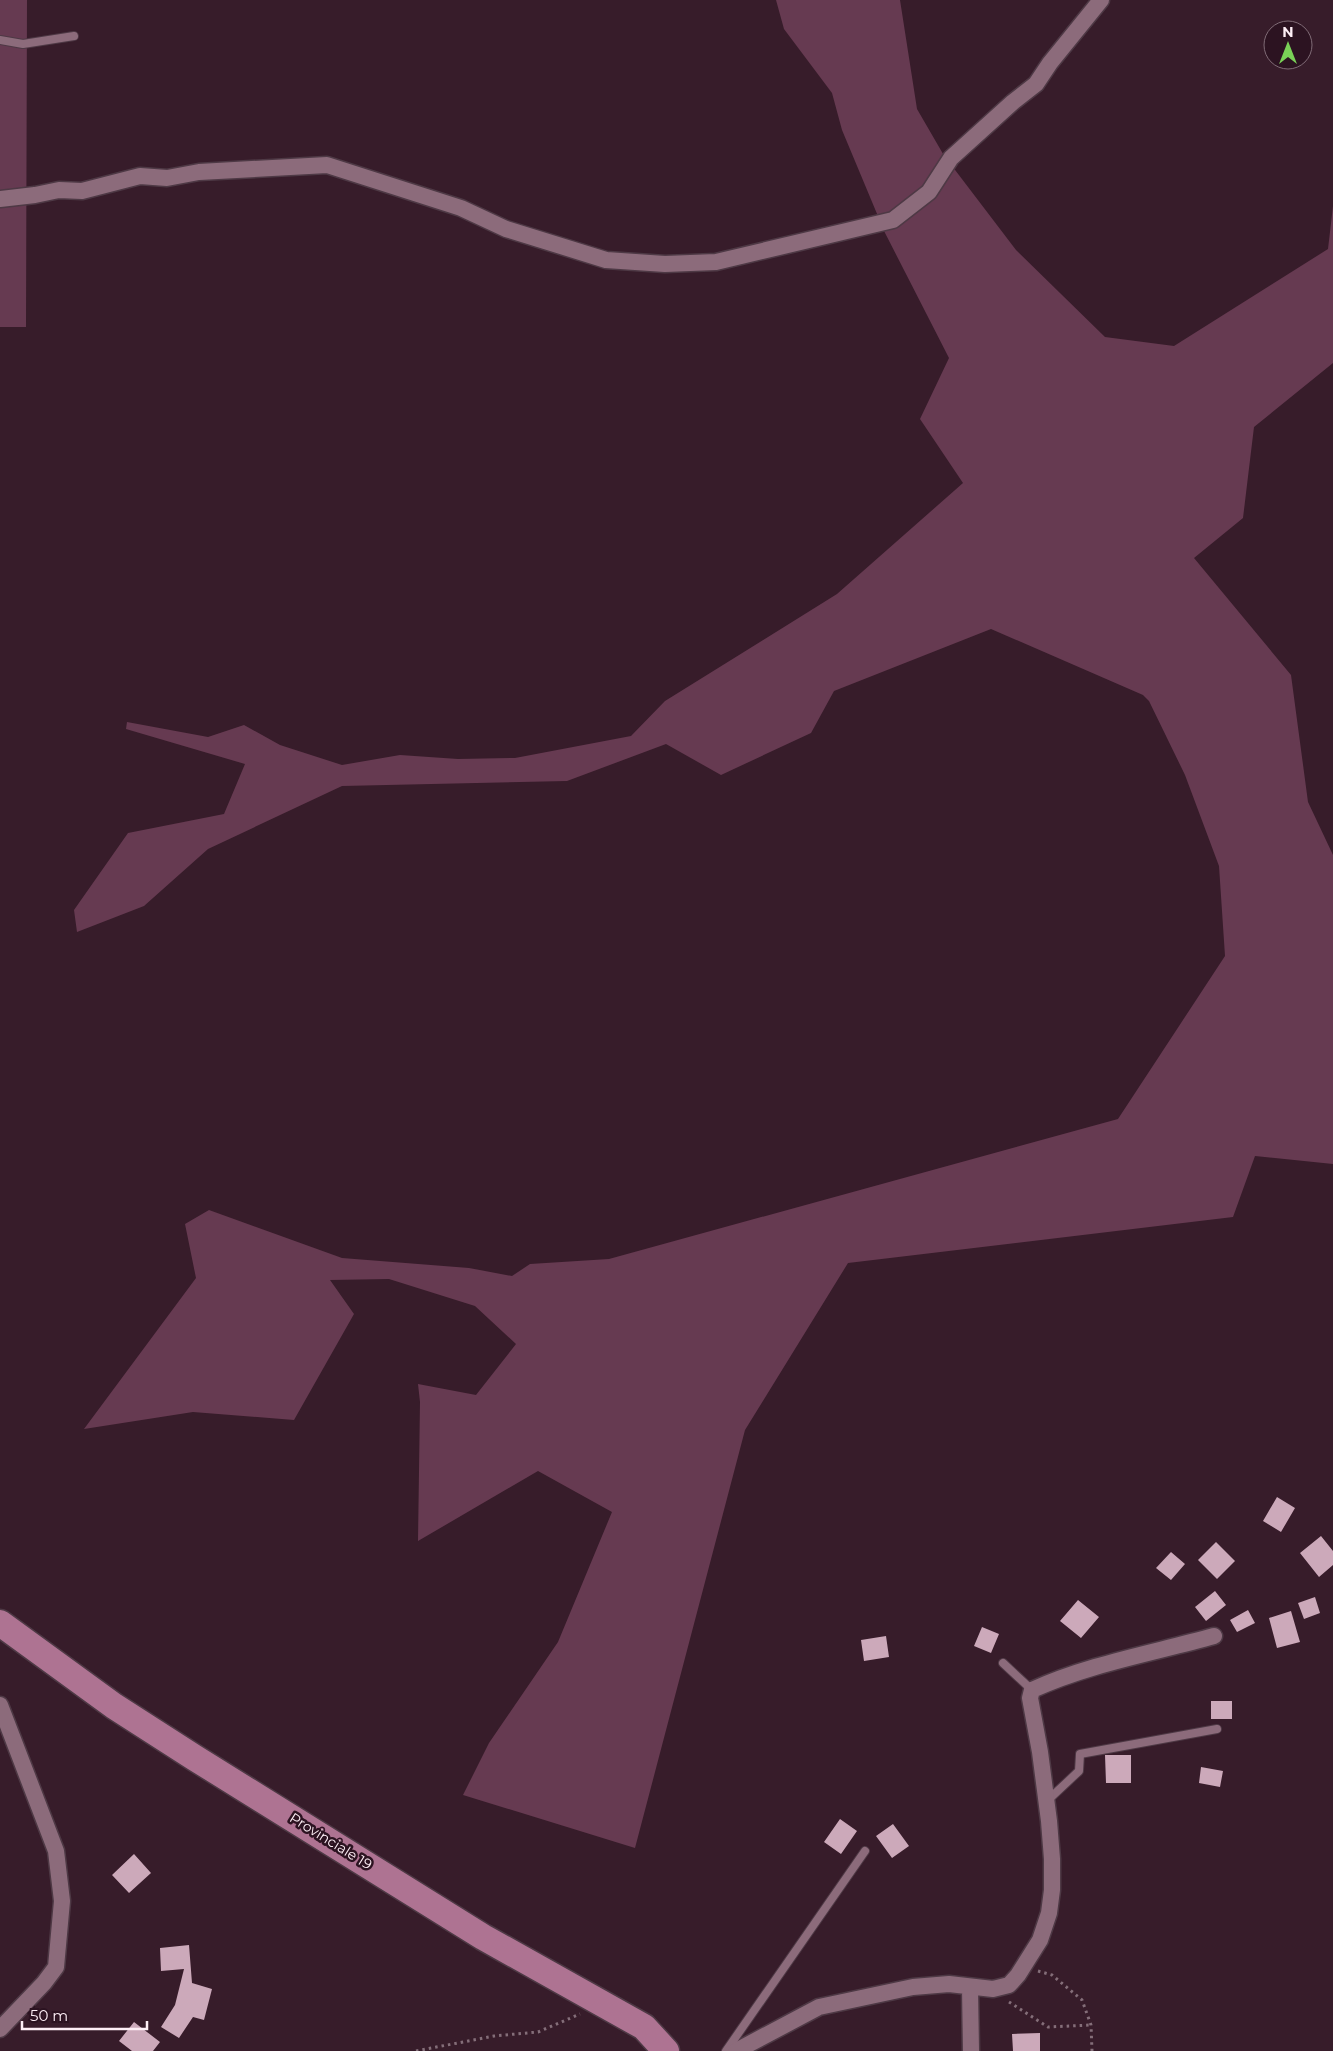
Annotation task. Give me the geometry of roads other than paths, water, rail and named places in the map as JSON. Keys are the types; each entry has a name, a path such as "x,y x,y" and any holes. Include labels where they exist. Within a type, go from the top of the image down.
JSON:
{"main road":[{"name":"Provinciale 19","path":"0,1624 114,1706 195,1758 483,1937 644,2027 666,2051"}],"street":[{"path":"0,198 35,196 58,190 82,191 140,176 167,178 199,172 327,164 461,208 506,229 606,260 665,264 716,262 893,220 929,192 951,158 1012,102 1036,84 1050,63 1101,0"},
{"path":"736,2051 819,2007 914,1987 950,1984 970,1988 993,1989 1010,1985 1040,1940 1049,1913 1052,1890 1052,1859 1040,1752 1030,1698 1032,1690 1046,1683 1120,1660 1214,1636"},
{"path":"0,1705 56,1851 62,1901 56,1967 44,1983 0,2029"},
{"path":"970,1988 971,2051"}],"lane":[{"path":"0,40 23,44 74,36"},
{"path":"1003,1663 1032,1690"},
{"path":"1046,1801 1079,1771 1080,1754 1217,1729"},
{"path":"726,2051 865,1851"}]}
